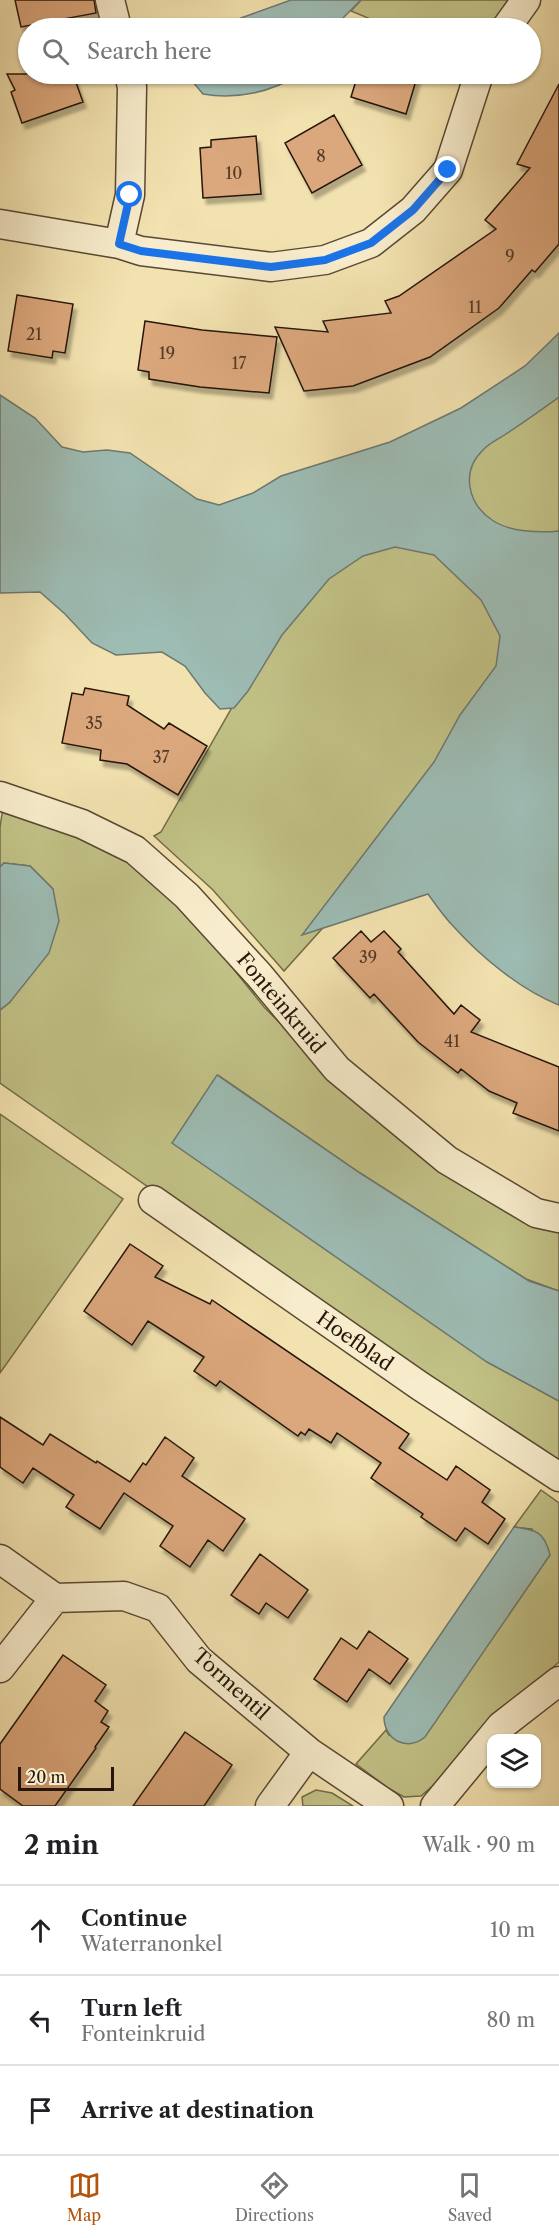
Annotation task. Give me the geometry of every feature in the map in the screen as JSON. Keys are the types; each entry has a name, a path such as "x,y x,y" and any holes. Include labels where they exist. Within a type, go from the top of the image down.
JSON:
{"street":[{"path":"110,0 114,18"},
{"path":"513,18 526,0"},
{"path":"119,244 130,195 131,84"},
{"path":"0,224 119,244 141,251 271,267 325,260 371,243 413,210 448,170 476,84"},
{"name":"Fonteinkruid","path":"0,796 82,824 135,850 187,896 259,975 337,1069 447,1160 536,1214 559,1218"},
{"name":"Hoefblad","path":"153,1200 420,1386 559,1478"},
{"path":"0,1559 55,1598 0,1668"},
{"name":"Tormentil","path":"55,1598 124,1596 158,1608 199,1660 309,1752 389,1806"},
{"path":"435,1806 501,1726 559,1681"},
{"path":"270,1806 309,1752"}],"green space":[{"path":"361,0 515,0 503,18 368,18 351,11"},
{"path":"559,368 559,578 526,702 284,971 213,890 154,836 161,832 271,639 334,513"},
{"path":"3,808 48,823 117,854 158,887 206,935 264,1007 369,1112 559,1230 559,1291 526,1279 360,1173 218,1075 487,1362 559,1401 559,1468 345,1325 0,1083 0,1010 10,1002 53,889 30,866 4,863 0,867 0,827"},
{"path":"0,1114 123,1199 0,1373"},
{"path":"541,1490 559,1503 559,1662 496,1717 436,1783 421,1796 404,1797 356,1764 386,1730 389,1735 532,1529 514,1527"},
{"path":"316,1790 332,1793 353,1806 303,1806 302,1797"}],"water":[{"path":"291,0 361,0 343,18 241,18"},
{"path":"195,84 282,84 241,95 203,94"},
{"path":"559,333 559,397 485,448 472,467 470,486 477,505 499,524 533,532 559,531 559,1005 530,991 489,961 450,923 428,894 302,935 434,762 460,715 496,666 500,636 481,600 434,555 395,547 363,556 329,579 282,635 248,691 234,708 220,709 185,666 162,652 116,655 92,643 40,592 0,593 0,395 35,418 62,447 83,452 107,450 130,453 197,499 219,505 253,493 281,476 390,442 461,408 525,366"},
{"path":"4,863 30,866 53,889 59,921 49,953 10,1002 0,1010 0,867"},
{"path":"217,1075 360,1173 529,1281 559,1291 559,1401 487,1362 172,1143"},
{"path":"514,1527 528,1529 542,1536 550,1555 425,1737 411,1743 398,1741 388,1732 384,1717"}],"building":[{"path":"15,0 94,0 96,13 69,18 19,18"},
{"path":"7,74 18,74 18,84 77,84 83,102 22,123 11,92 15,90"},
{"path":"355,84 415,84 406,114 351,97"},
{"path":"559,84 559,244 535,272 532,270 499,308 430,357 353,386 304,391 275,327 328,332 323,321 391,313 385,301 399,296 496,229 485,220 530,168 517,164"},
{"path":"334,115 362,165 312,193 285,143"},
{"path":"256,136 261,194 203,198 200,148 211,147 211,140"},
{"path":"17,295 73,304 65,353 53,351 52,358 8,351"},
{"path":"145,321 202,330 277,337 269,393 200,387 149,379 149,372 138,370"},
{"path":"85,688 129,696 127,705 164,729 169,723 207,746 178,795 127,764 100,760 101,750 62,743 72,693 83,695"},
{"path":"361,931 371,942 384,931 401,949 398,952 454,1014 461,1005 480,1020 471,1032 559,1067 559,1131 513,1113 517,1103 489,1091 461,1069 458,1073 418,1042 374,994 370,998 333,958"},
{"path":"130,1244 163,1266 155,1277 210,1304 212,1300 409,1434 399,1448 447,1480 456,1466 490,1490 482,1502 505,1519 488,1544 465,1528 456,1541 421,1517 423,1514 371,1478 381,1463 337,1433 331,1443 309,1429 305,1435 301,1432 298,1436 220,1381 216,1386 194,1371 204,1357 148,1321 132,1345 84,1311"},
{"path":"0,1417 43,1445 50,1434 130,1482 143,1463 146,1465 165,1437 194,1458 182,1476 245,1519 223,1551 208,1540 190,1567 160,1546 173,1526 124,1493 100,1529 66,1507 74,1495 33,1468 23,1483 0,1467"},
{"path":"260,1554 308,1590 288,1618 266,1603 259,1614 231,1595"},
{"path":"369,1631 408,1659 390,1684 369,1669 347,1702 314,1679 341,1638 357,1649"},
{"path":"63,1655 106,1685 95,1701 108,1711 101,1722 109,1727 55,1806 23,1806 0,1789 0,1744"},
{"path":"185,1732 232,1765 204,1806 133,1806"}],"route":[{"path":"130,195 119,244 141,251 271,267 325,260 371,243 413,210 448,170"}]}
